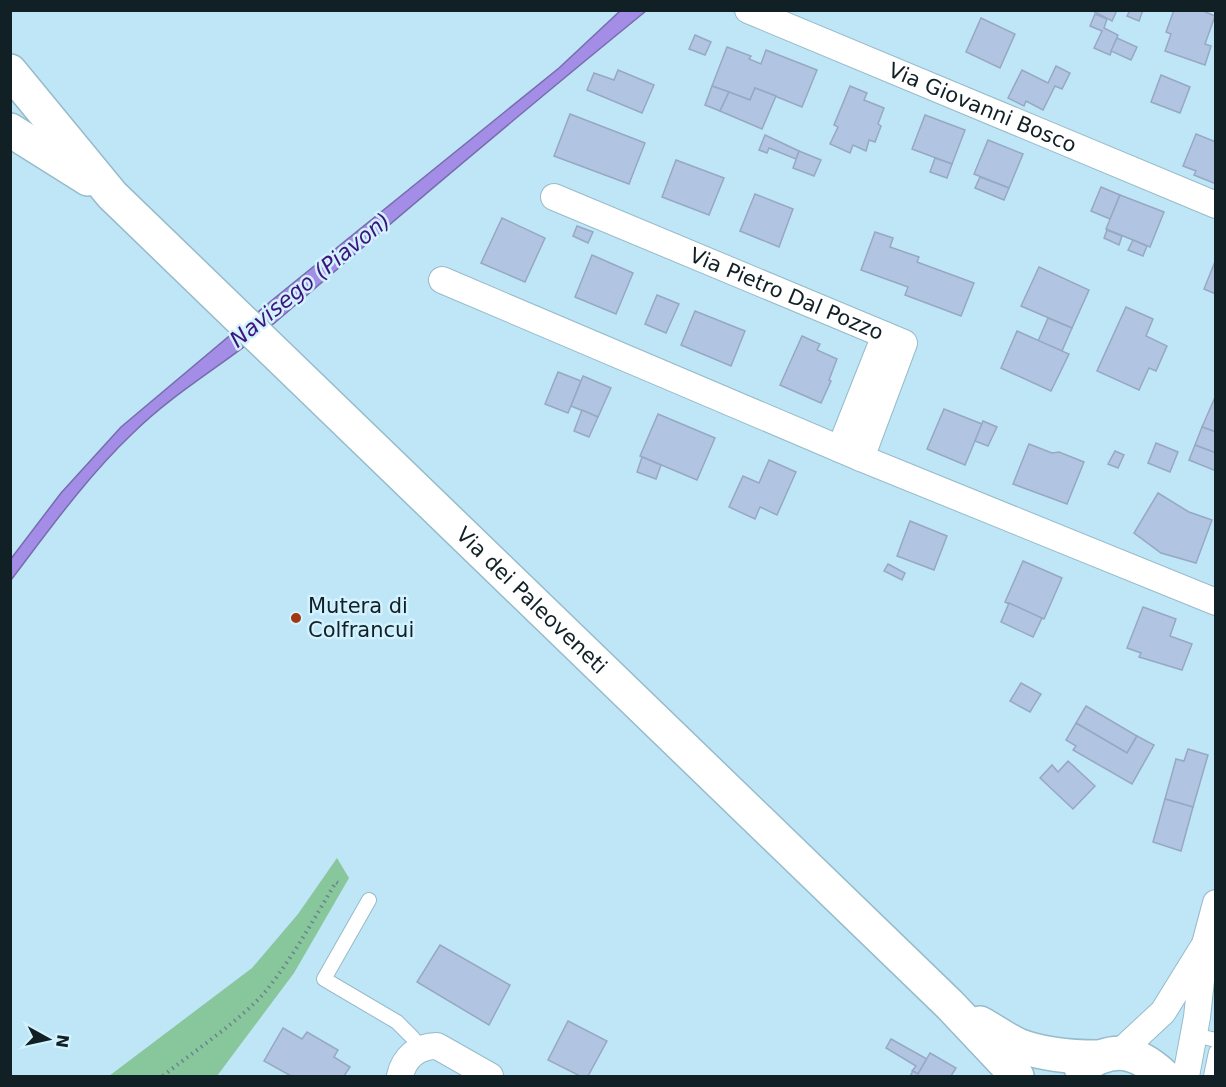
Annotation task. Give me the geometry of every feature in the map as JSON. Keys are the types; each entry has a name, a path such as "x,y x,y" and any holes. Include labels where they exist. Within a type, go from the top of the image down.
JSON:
{"main road":[{"name":"Via dei Paleoveneti","path":"10,71 112,195 951,1005 1017,1077"},
{"name":"Via dei Paleoveneti","path":"10,130 112,195"},
{"name":"Via dei Paleoveneti","path":"951,1005 1016,1044 1050,1054 1097,1062 1149,1064 1164,1077"}],"street":[{"name":"Via Giovanni Bosco","path":"748,10 1215,205"},
{"name":"Via Pietro Dal Pozzo","path":"555,197 895,339 850,454"},
{"path":"442,280 850,454 1215,602"},
{"path":"1186,1077 1204,1037 1205,944 1215,903"},
{"path":"1097,1062 1163,1012 1205,944"},
{"path":"400,1077 408,1057 418,1050 437,1046 490,1077"}],"lane":[{"path":"369,900 324,979 397,1022 413,1038 418,1050"},
{"path":"1211,1077 1215,1052"}],"path":[{"path":"163,1077 264,992 290,958 336,882 341,885"}],"green space":[{"path":"337,858 349,878 294,973 217,1076 109,1076 252,968 298,914"}],"water":[{"name":"Navisego (Piavon)","path":"620,11 646,11 260,335 149,418 84,486 11,580 10,560 61,493 121,427 271,301 559,68"}],"building":[{"path":"1091,10 1117,10 1112,21"},
{"path":"1130,10 1143,10 1139,21 1127,16"},
{"path":"1174,10 1201,10 1215,16 1205,44 1211,46 1205,65 1165,51 1171,34 1166,32"},
{"path":"1095,14 1107,19 1104,28 1118,35 1110,55 1094,48 1102,31 1090,26"},
{"path":"981,18 1015,34 1000,68 966,52"},
{"path":"695,35 711,42 705,55 689,49"},
{"path":"1117,38 1137,47 1131,60 1111,51"},
{"path":"727,47 751,56 749,59 761,64 766,50 817,70 802,107 755,88 750,100 712,86"},
{"path":"1056,66 1070,73 1062,89 1055,86 1043,110 1026,101 1024,106 1008,98 1022,70 1048,83"},
{"path":"618,70 654,85 642,113 587,90 594,73 614,80"},
{"path":"1161,75 1190,87 1180,113 1151,102"},
{"path":"712,86 729,92 720,111 705,105"},
{"path":"850,86 867,93 864,100 884,108 875,142 869,140 866,151 853,145 850,153 830,144 838,127 834,125"},
{"path":"755,88 776,96 762,129 720,111 729,92 750,100"},
{"path":"570,114 645,143 629,184 554,156"},
{"path":"925,115 965,130 952,164 912,149"},
{"path":"1196,134 1216,142 1216,184 1194,175 1196,171 1183,166"},
{"path":"765,135 799,151 796,159 769,148 767,153 759,150"},
{"path":"988,140 1023,154 1009,188 974,174"},
{"path":"799,151 821,160 814,176 793,168"},
{"path":"935,158 952,164 947,178 930,172"},
{"path":"676,160 724,178 709,215 662,197"},
{"path":"980,177 1009,188 1004,200 975,188"},
{"path":"1101,187 1120,195 1110,219 1091,211"},
{"path":"755,194 793,209 779,247 740,231"},
{"path":"1120,195 1164,212 1150,247 1106,229"},
{"path":"502,218 545,238 525,282 481,263"},
{"path":"577,226 593,232 588,243 573,236"},
{"path":"1107,230 1122,236 1119,245 1104,238"},
{"path":"875,232 893,238 890,247 919,257 917,262 974,283 961,316 905,295 908,287 861,270"},
{"path":"1133,240 1147,246 1143,256 1128,250"},
{"path":"592,255 633,273 616,314 575,297"},
{"path":"1216,259 1216,294 1204,289"},
{"path":"1039,267 1089,290 1072,328 1021,306"},
{"path":"657,295 679,304 666,333 645,324"},
{"path":"1126,307 1153,319 1146,336 1167,346 1156,371 1149,368 1139,390 1097,371"},
{"path":"695,311 745,331 731,366 681,345"},
{"path":"1048,318 1072,328 1062,351 1038,341"},
{"path":"1017,331 1069,354 1051,391 1001,368"},
{"path":"802,336 820,344 817,350 837,359 829,380 831,381 821,403 780,385"},
{"path":"558,372 581,381 568,413 545,404"},
{"path":"583,376 611,388 598,417 571,406"},
{"path":"1216,395 1216,432 1202,427"},
{"path":"944,409 982,424 965,465 927,449"},
{"path":"582,410 598,417 589,437 574,431"},
{"path":"658,414 715,438 697,480 640,456"},
{"path":"983,421 997,427 988,446 975,441"},
{"path":"1202,427 1216,432 1216,453 1195,445"},
{"path":"1156,443 1178,452 1170,472 1148,463"},
{"path":"1029,444 1084,462 1067,504 1013,484"},
{"path":"1195,445 1216,453 1216,471 1189,460"},
{"path":"1115,451 1124,455 1118,468 1108,464"},
{"path":"642,457 661,465 656,479 637,472"},
{"path":"769,460 796,472 777,515 760,507 755,519 729,507 743,476 759,483"},
{"path":"1158,493 1189,512 1212,520 1196,563 1161,553 1134,533"},
{"path":"910,521 947,536 934,570 897,556"},
{"path":"1023,561 1062,578 1044,619 1005,602"},
{"path":"888,564 905,573 902,580 884,571"},
{"path":"1009,603 1042,618 1033,637 1001,622"},
{"path":"1143,607 1176,619 1170,636 1192,644 1182,670 1139,657 1141,653 1127,648"},
{"path":"1021,683 1041,694 1030,712 1010,701"},
{"path":"1086,706 1137,736 1127,753 1076,723"},
{"path":"1076,723 1127,753 1137,736 1154,745 1132,784 1073,750 1076,746 1066,740"},
{"path":"1188,749 1208,755 1193,807 1165,799 1176,759 1184,761"},
{"path":"1068,761 1095,786 1073,809 1040,778 1052,765 1058,772"},
{"path":"1165,799 1193,807 1181,851 1153,842"},
{"path":"440,945 510,985 489,1025 417,982"},
{"path":"568,1021 607,1041 588,1076 580,1076 548,1060"},
{"path":"283,1028 302,1039 307,1032 338,1050 334,1057 350,1067 344,1076 291,1076 264,1061"},
{"path":"891,1039 927,1059 918,1074 912,1071 916,1066 886,1048"},
{"path":"930,1053 956,1068 951,1076 910,1076 913,1071 918,1074"}],"place":[{"name":"Mutera di Colfrancui","path":"296,618"}]}
